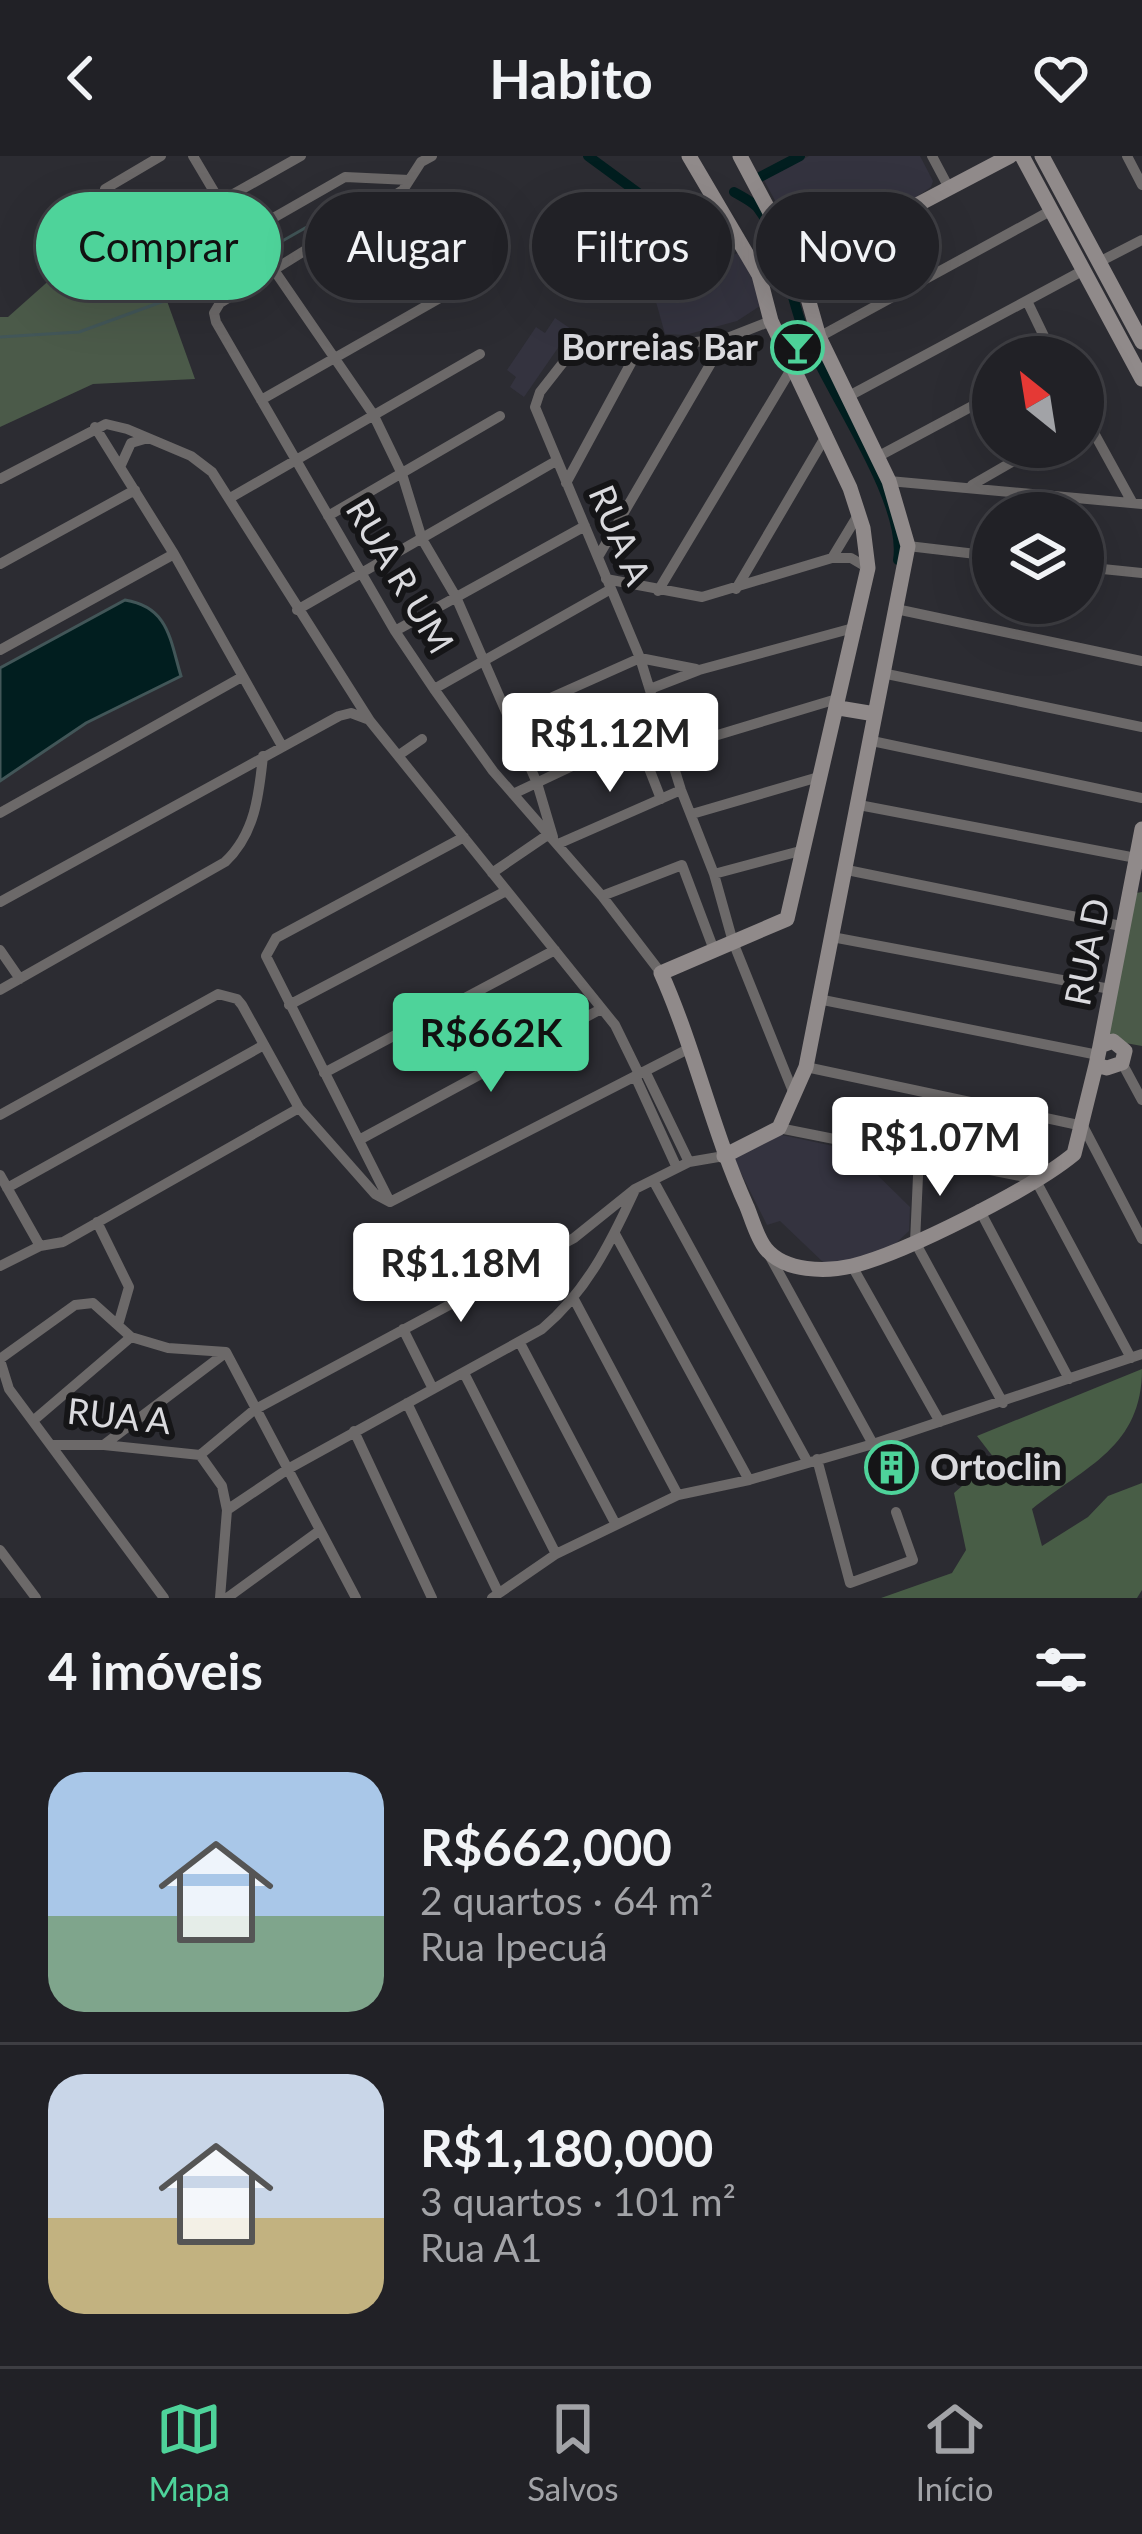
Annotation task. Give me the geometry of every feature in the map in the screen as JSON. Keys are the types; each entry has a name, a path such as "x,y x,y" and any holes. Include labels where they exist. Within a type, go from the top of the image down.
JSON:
{"street":[{"path":"105,190 160,156"},
{"path":"193,156 213,192"},
{"path":"238,192 301,156"},
{"path":"661,973 786,922 868,568 859,513 827,434 771,321 755,266 689,156"},
{"path":"740,156 759,192"},
{"path":"932,156 949,188"},
{"path":"939,193 1010,156"},
{"path":"1022,156 1091,266 1137,319 1142,342"},
{"path":"1042,156 1142,379"},
{"path":"1127,156 1142,184"},
{"path":"396,192 423,158"},
{"path":"281,214 345,177 406,185"},
{"path":"406,185 408,192"},
{"path":"819,337 1052,210"},
{"path":"849,396 1142,240"},
{"path":"281,279 373,414 402,474 422,538 456,597 537,783 554,839"},
{"name":"RUA R UM","path":"223,300 214,313 216,322 395,631 513,794 661,973 724,1156 766,1250"},
{"path":"261,400 437,300"},
{"path":"200,1455 254,1410 574,1238 635,1189 683,1165 724,1156 779,1128 806,1067 872,741 866,712 882,673 908,546 890,481 806,300"},
{"path":"1027,302 1044,336"},
{"name":"RUA A","path":"771,321 725,339 578,352 564,359 535,407 640,658 733,942 795,1097"},
{"path":"598,557 725,339"},
{"path":"566,483 638,350"},
{"path":"230,498 480,354"},
{"path":"658,590 793,367"},
{"path":"879,456 972,405"},
{"path":"328,516 500,416"},
{"path":"0,479 106,424 203,463 230,498 370,721 623,1036 683,1165"},
{"path":"95,427 282,746"},
{"path":"736,589 827,434"},
{"path":"121,465 131,443 142,437 152,439"},
{"path":"1104,450 1137,504"},
{"path":"297,610 556,461"},
{"path":"969,487 1002,468"},
{"path":"890,481 1137,504"},
{"path":"0,564 135,490"},
{"path":"832,558 859,513"},
{"path":"395,631 585,526"},
{"path":"908,546 972,554"},
{"path":"0,650 173,554"},
{"path":"434,688 609,584 702,597 832,558 850,558 868,568"},
{"path":"1104,569 1142,574"},
{"path":"896,609 1142,661"},
{"path":"650,689 699,670 856,627"},
{"path":"508,717 640,658 699,670"},
{"path":"882,673 1142,728"},
{"path":"0,813 240,678"},
{"path":"339,716 349,699 348,686"},
{"path":"668,750 840,703 866,712"},
{"path":"0,902 339,716 361,714 370,721"},
{"path":"513,794 661,724"},
{"path":"637,735 661,799"},
{"path":"399,755 422,740"},
{"path":"872,741 1142,799"},
{"path":"0,990 225,862 252,821 263,756"},
{"path":"692,814 823,776"},
{"path":"491,873 554,839 681,790"},
{"path":"859,805 1138,871"},
{"name":"RUA D","path":"1083,1126 1121,926 1138,871 1142,829"},
{"path":"390,1202 266,956 276,938 464,837"},
{"path":"714,874 805,850"},
{"path":"602,896 680,865 714,950"},
{"path":"847,870 1121,926"},
{"path":"289,1006 506,891"},
{"path":"832,937 1110,988"},
{"path":"0,950 20,979"},
{"path":"324,1073 555,950"},
{"path":"0,1115 218,994 237,999 299,1108 375,1194 390,1202"},
{"path":"818,999 1098,1055 1107,1068 1130,1054"},
{"path":"359,1140 601,1010"},
{"path":"1098,1055 1113,1041 1130,1054 1142,1100"},
{"path":"7,1188 264,1045"},
{"path":"390,1202 690,1048"},
{"path":"806,1067 1083,1126"},
{"path":"0,1266 40,1246 63,1242 299,1108"},
{"path":"766,1250 803,1269 852,1266 915,1242 1073,1155 1083,1126"},
{"path":"1083,1126 1142,1238"},
{"path":"407,1403 495,1595 556,1554 678,1495 873,1444 1137,1356 1035,1179 779,1128"},
{"path":"919,1154 915,1242 1004,1403"},
{"path":"0,1175 40,1246"},
{"path":"653,1180 812,1460 850,1583 913,1560 896,1512"},
{"path":"223,1598 227,1510 354,1431 520,1343 575,1301 615,1234 635,1189"},
{"path":"979,1209 1070,1379"},
{"path":"97,1222 129,1287 118,1325"},
{"path":"615,1234 749,1480"},
{"path":"766,1250 873,1444"},
{"path":"852,1266 940,1422"},
{"path":"575,1301 678,1495"},
{"path":"0,1359 75,1305 92,1303 131,1337 169,1348 226,1352"},
{"path":"403,1329 433,1389"},
{"path":"34,1420 131,1337"},
{"path":"520,1343 615,1523"},
{"path":"226,1352 349,1595"},
{"path":"104,1445 226,1352"},
{"name":"RUA A","path":"0,1359 5,1392 51,1445 200,1455 222,1486 227,1510"},
{"path":"464,1373 556,1554"},
{"path":"354,1431 432,1598"},
{"path":"51,1445 164,1598"},
{"path":"223,1598 319,1531"},
{"path":"0,1550 36,1598"}],"shaded area":[{"path":"809,156 920,156 933,181 924,192 770,192 764,180"},
{"path":"741,252 753,273 760,306 737,321 685,335 665,334 655,300 732,300 732,255"},
{"path":"36,292 36,300 166,300 195,379 93,384 0,427 0,317 8,317"},
{"path":"555,318 571,329 524,397 510,387 516,377 507,370 536,327 545,333"},
{"path":"125,600 159,618 181,676 86,723 0,781 0,668"},
{"path":"1142,892 1142,1046 1120,1042 1105,1032 1136,893"},
{"path":"777,1134 852,1150 910,1207 909,1231 895,1244 852,1264 825,1264 780,1221 767,1225 734,1159"},
{"path":"1142,1369 1139,1396 1121,1436 1091,1466 1032,1509 1042,1546 1088,1517 1108,1496 1142,1483 1142,1590 1137,1598 881,1598 952,1573 966,1550 954,1493 994,1458 977,1436"}],"waterway":[{"path":"588,156 637,192"},
{"path":"760,177 800,156"},
{"path":"734,192 757,207 773,235 803,329 890,507 898,535 898,560"},
{"path":"281,242 305,228"},
{"path":"0,337 79,332 167,300"}],"place":[{"name":"Borreias Bar","path":"797,347"},
{"name":"Ortoclin","path":"891,1467"}]}
